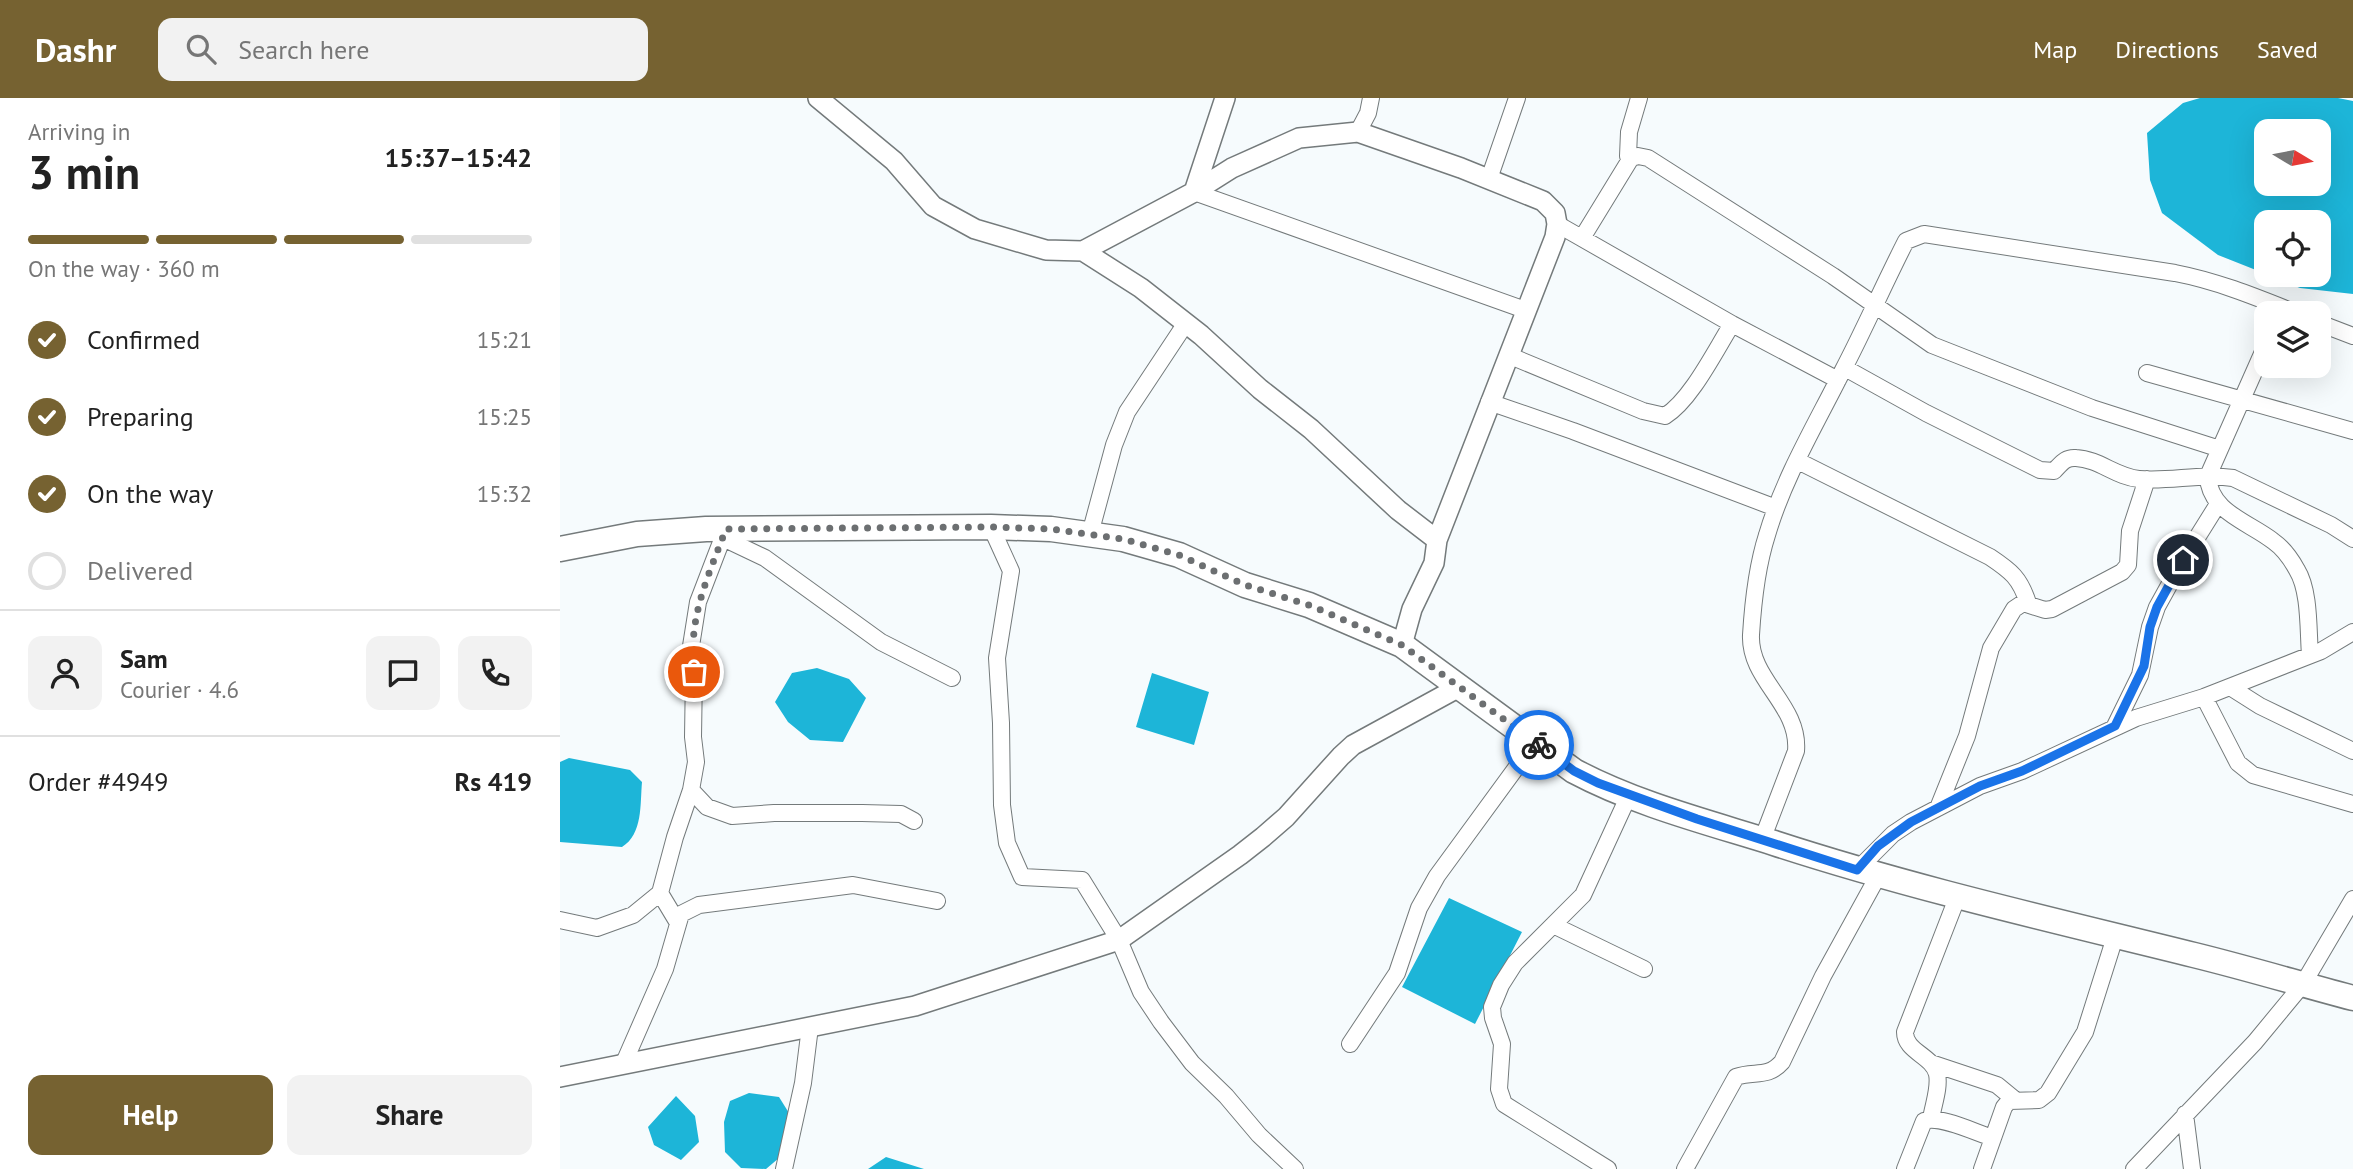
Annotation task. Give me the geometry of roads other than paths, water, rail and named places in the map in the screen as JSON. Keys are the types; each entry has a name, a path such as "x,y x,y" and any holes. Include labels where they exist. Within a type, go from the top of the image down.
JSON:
{"main road":[{"path":"560,549 637,534 991,527 1051,529 1123,539 1179,555 1245,585 1309,605 1402,645 1574,771 1598,783 1867,873 2353,998"}],"street":[{"path":"818,98 894,161 933,206 975,229 1046,250 1083,251 1194,192 1232,168 1299,138 1358,132 1543,201 1555,213 1555,237 1437,540 1434,563 1412,609 1402,645"},
{"path":"1194,192 1225,98"},
{"path":"1358,132 1368,113 1371,98"},
{"path":"1489,179 1517,98"},
{"path":"1631,158 1628,156 1629,132 1639,98"},
{"path":"1582,238 1631,158 1648,158 1833,276 1932,345 2092,408 2220,449"},
{"path":"1194,192 1525,310"},
{"path":"1557,224 1732,324 1926,413 2040,470 2054,471 2066,459 2073,457 2097,463 2124,477 2233,478 2269,498 2331,525 2353,539"},
{"path":"1762,840 1796,751 1797,737 1794,726 1756,665 1751,638 1766,536 1798,461 1906,241 1924,234 2187,275 2262,301"},
{"path":"1083,251 1141,288 1186,323 1311,429 1398,510 1437,540"},
{"path":"1090,534 1114,445 1127,412 1186,323"},
{"path":"1507,355 1643,411 1665,416 1674,411 1688,395 1732,324"},
{"path":"2331,328 2353,336"},
{"path":"2254,372 2208,476 2212,496 2218,505 2276,543 2299,572 2304,586 2309,655"},
{"path":"2147,373 2353,431"},
{"path":"1489,402 1776,508"},
{"path":"1798,461 1990,557 2015,576 2028,603"},
{"path":"1938,808 1967,736 1991,649 2014,609 2018,604 2028,603 2045,610 2052,609 2122,572 2130,559 2130,531 2147,479"},
{"path":"2115,726 2144,666 2150,627 2157,607 2176,570 2218,505"},
{"path":"991,527 1011,570 997,658 1002,805 1007,843 1022,877 1082,880 1119,940 1141,992 1192,1063 1226,1096 1259,1135 1295,1169"},
{"path":"560,920 597,928 633,915 660,893 691,790 696,762 691,646 698,602 725,533 765,558 881,642 952,678"},
{"path":"1685,1169 1736,1077 1766,1073 1782,1062 1867,873 1893,834 1980,786 2022,771 2115,726 2230,687 2321,651 2353,632"},
{"path":"560,1077 915,1006 1119,940 1263,837 1286,817 1353,745 1461,687"},
{"path":"2230,687 2260,706 2353,751"},
{"path":"2204,697 2238,763 2253,775 2353,804"},
{"path":"1350,1044 1397,973 1419,908 1437,876 1535,742"},
{"path":"691,790 707,807 732,816 774,813 901,814 914,821"},
{"path":"1608,1169 1508,1108 1499,1089 1502,1044 1492,1007 1501,985 1515,963 1583,895 1629,794"},
{"path":"623,1065 666,969 681,914 699,905 853,885 937,901"},
{"path":"660,893 678,923"},
{"path":"1957,898 1905,1032 1905,1039 1908,1045 1931,1063 1997,1085 2014,1099 2039,1100 2048,1093 2070,1059 2085,1032 2115,937"},
{"path":"2134,1169 2255,1042 2303,984 2353,899"},
{"path":"1553,925 1644,969"},
{"path":"784,1169 803,1083 810,1027"},
{"path":"1931,1063 1936,1072 1937,1083 1931,1118"},
{"path":"1982,1169 2004,1107 2014,1099"},
{"path":"2185,1114 2192,1169"},
{"path":"1905,1169 1919,1129 1924,1121 1931,1118 1993,1138"}],"water":[{"path":"2200,98 2338,98 2353,101 2353,294 2297,287 2331,287 2331,210 2254,210 2254,269 2218,255 2162,213 2150,180 2147,133 2183,103"},
{"path":"817,668 849,679 866,698 843,742 810,740 788,722 775,702 792,673"},
{"path":"1152,673 1209,692 1194,745 1136,727"},
{"path":"569,758 630,770 642,782 637,827 622,847 560,842 560,762"},
{"path":"1449,898 1522,932 1475,1024 1402,987"},
{"path":"749,1093 779,1097 789,1113 786,1152 766,1169 741,1168 725,1152 724,1122 730,1101"},
{"path":"676,1096 695,1116 699,1142 681,1160 654,1145 648,1127"},
{"path":"886,1157 924,1169 868,1169"}]}
